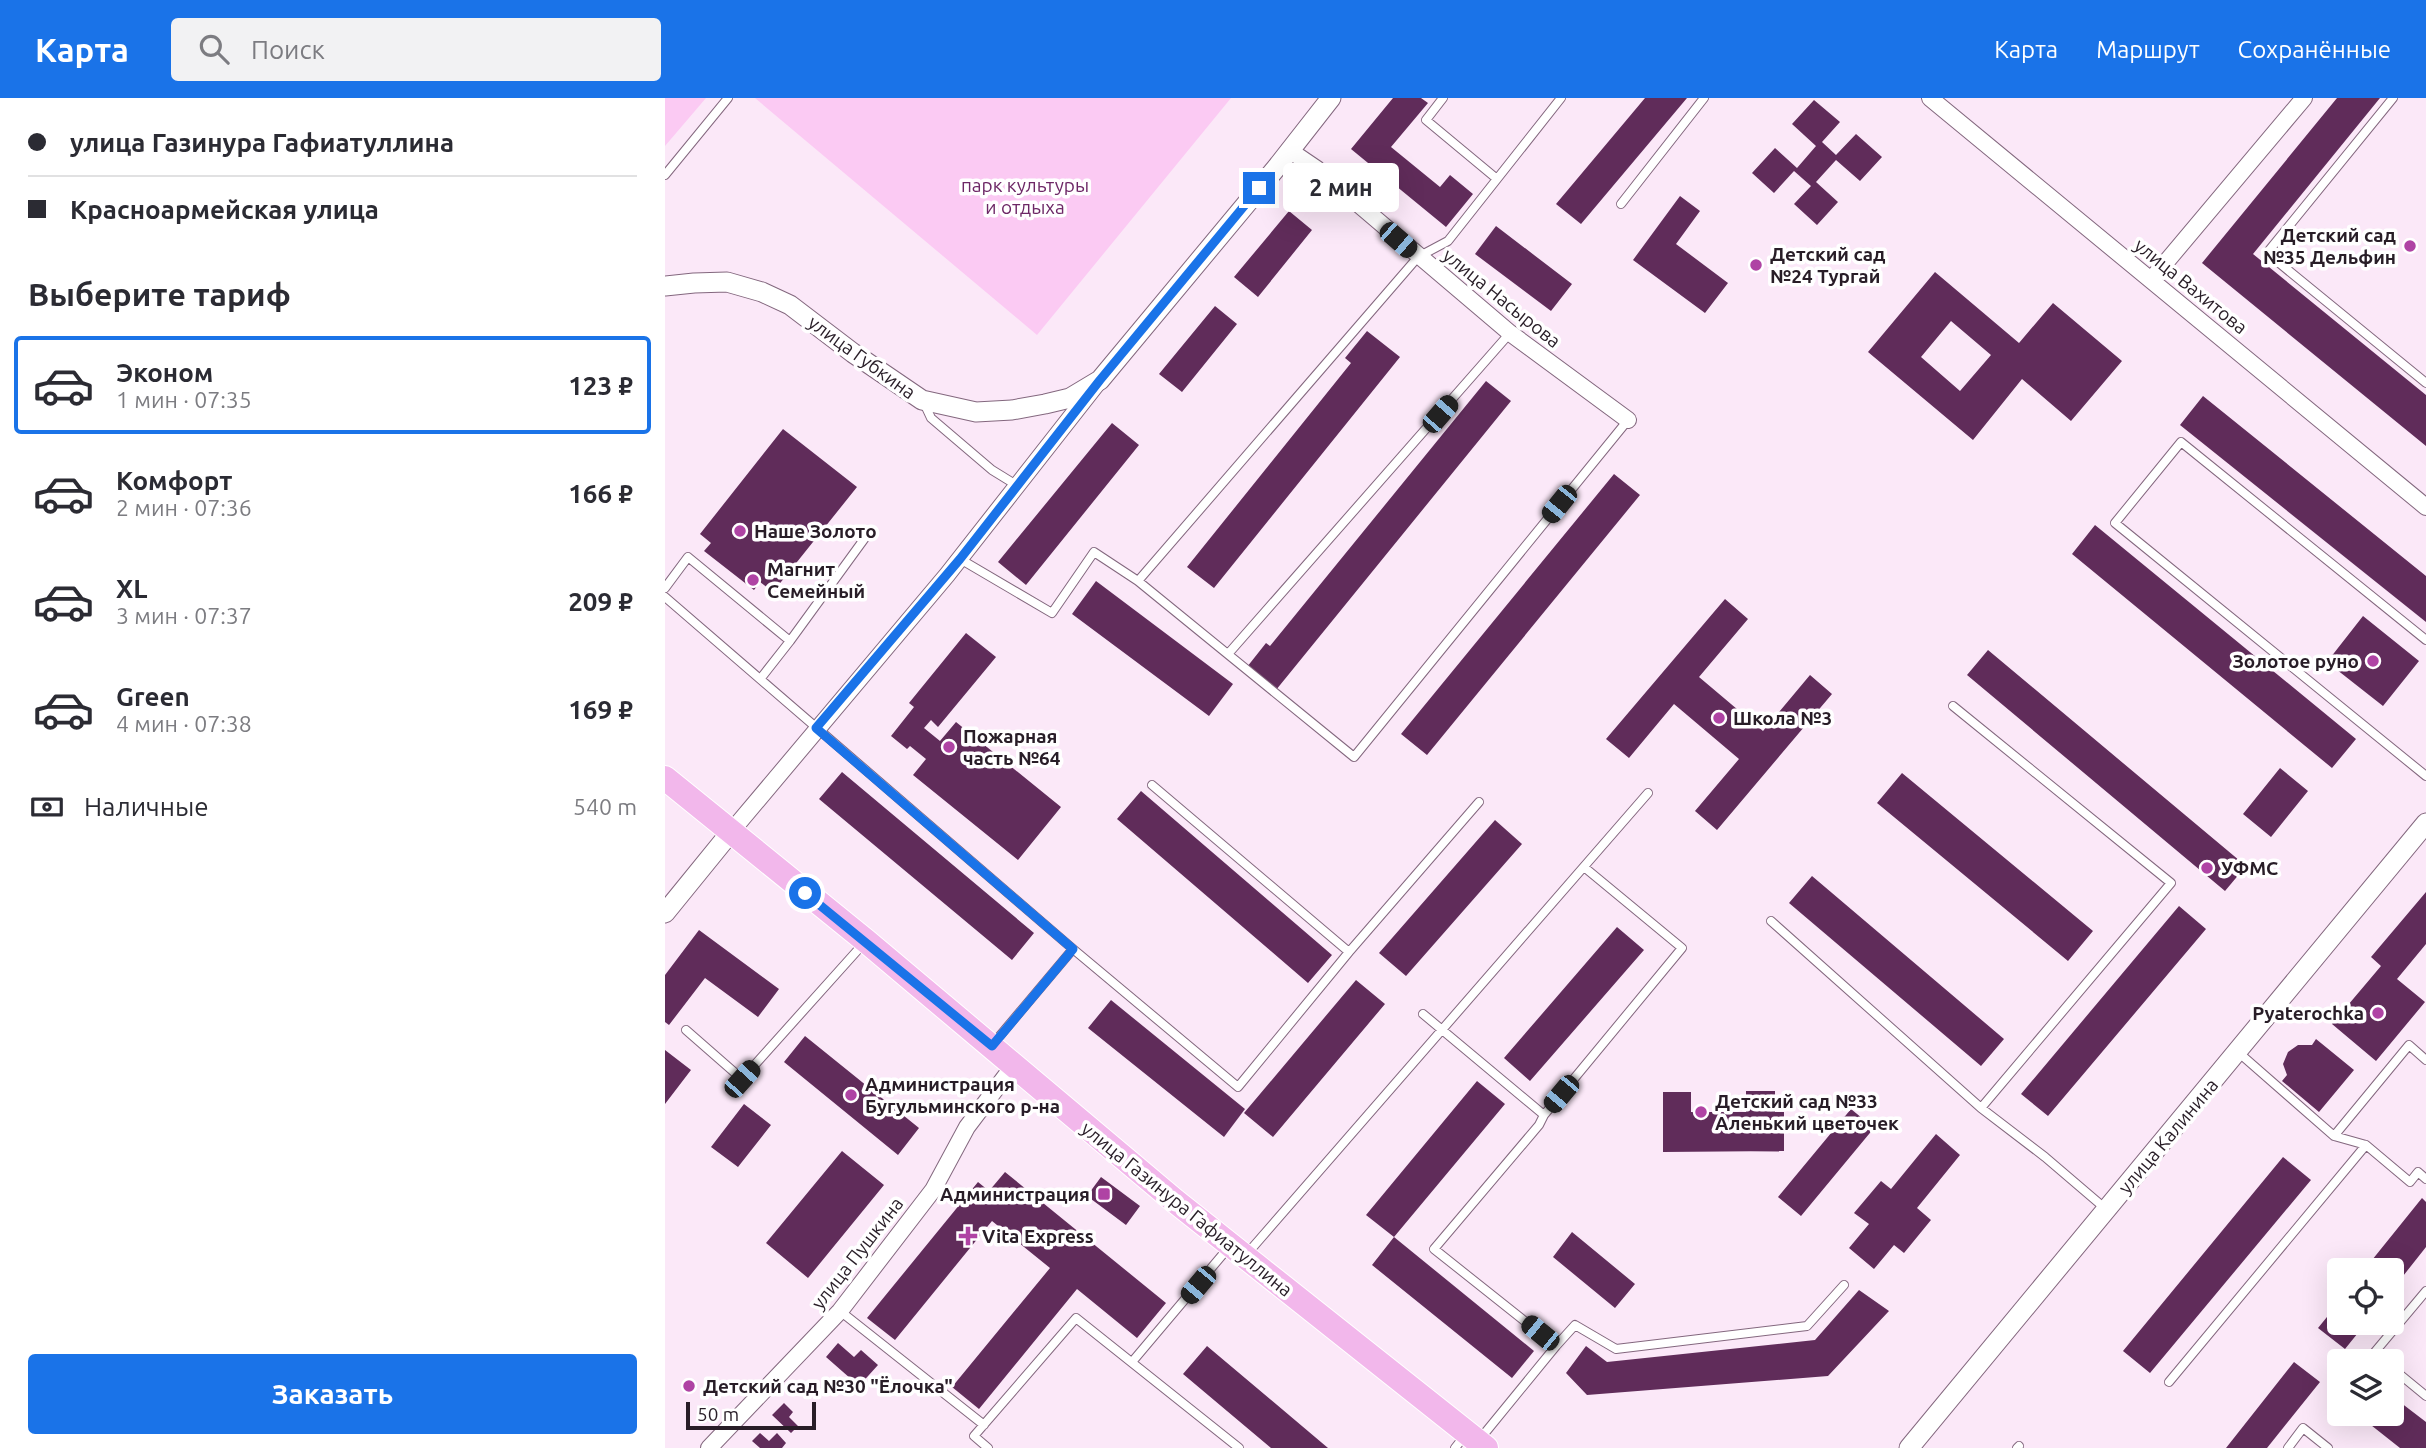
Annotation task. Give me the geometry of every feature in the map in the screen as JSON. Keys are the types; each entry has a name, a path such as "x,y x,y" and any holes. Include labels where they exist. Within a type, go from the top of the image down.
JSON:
{"main road":[{"name":"улица Газинура Гафиатуллина","path":"665,778 1471,1442"}],"street":[{"name":"улица Губкина","path":"665,286 694,282 727,282 772,296 790,304 853,353 922,400 976,412 1012,410 1070,398 1100,380 1331,98"},
{"name":"улица Вахитова","path":"1930,98 2424,500"},
{"path":"2151,280 2304,98"},
{"name":"улица Насырова","path":"1289,150 1317,169 1510,334 1628,420"},
{"path":"665,913 816,728 960,559 1100,380"},
{"name":"улица Калинина","path":"1909,1448 2426,823"},
{"name":"улица Пушкина","path":"709,1448 840,1311 933,1190 967,1127 1014,1065"}],"lane":[{"path":"665,175 728,98"},
{"path":"1443,98 1426,120 1497,179"},
{"path":"1138,581 1418,257 1448,241 1561,98"},
{"path":"1622,204 1704,98"},
{"path":"2393,98 2267,253 2426,383"},
{"path":"1228,654 1510,334"},
{"path":"922,400 932,418 992,470 1018,486"},
{"path":"960,559 1052,613 1094,552 1138,581 1354,757 1628,420"},
{"path":"2426,640 2181,442 2115,523 2426,776"},
{"path":"761,678 870,531"},
{"path":"665,588 688,557 790,641"},
{"path":"665,597 1073,949 1238,1087 1349,952 1479,802"},
{"path":"1953,706 2171,883 1981,1108"},
{"path":"1152,785 1349,952"},
{"path":"1132,1362 1442,1030 1648,793"},
{"path":"1556,1346 1434,1249 1539,1125 1544,1115 1682,948 1584,867"},
{"path":"1771,921 1981,1108 2045,1157 2106,1210"},
{"path":"686,1030 742,1079 866,941"},
{"path":"992,1046 1073,949"},
{"path":"1423,1014 1544,1115"},
{"path":"2334,1136 2409,1045 2426,1060"},
{"path":"2238,1052 2334,1136 2366,1145 2410,1182 2418,1172 2426,1179"},
{"path":"2169,1382 2366,1145"},
{"path":"1471,1442 1574,1325 1616,1349 1807,1326 1844,1284"},
{"path":"2377,1349 2426,1291"},
{"path":"840,1311 984,1425"},
{"path":"988,1448 974,1436 1076,1318 1239,1448"},
{"path":"2404,1378 2426,1396"},
{"path":"2287,1448 2303,1428 2328,1448"}],"green space":[{"path":"665,98 706,98 665,146"},
{"name":"парк культуры и отдыха","path":"755,98 1231,98 1037,335"}],"building":[{"path":"1393,98 1421,98 1428,103 1391,147 1440,187 1450,175 1473,194 1446,227 1351,149"},
{"path":"1645,98 1687,98 1581,224 1556,204"},
{"path":"2337,98 2380,98 2253,254 2426,395 2426,446 2202,263"},
{"path":"1814,100 1840,122 1822,142 1836,155 1856,134 1882,157 1860,181 1836,160 1816,182 1838,202 1817,225 1794,204 1811,186 1794,171 1774,193 1752,173 1775,148 1797,168 1816,146 1792,124"},
{"path":"1680,196 1700,211 1676,244 1728,283 1705,313 1633,260"},
{"path":"1289,211 1312,230 1258,297 1234,277"},
{"path":"1496,226 1572,284 1551,311 1475,254"},
{"path":"1935,272 2019,343 2053,303 2122,361 2071,421 2022,379 1973,440 1868,352","holes":["1951,321 1991,355 1960,391 1921,357"]},
{"path":"1215,306 1237,324 1182,392 1159,374"},
{"path":"1367,331 1400,357 1214,588 1187,567 1351,363 1345,358"},
{"path":"1486,381 1511,401 1276,690 1247,667 1266,643 1270,646"},
{"path":"2203,396 2426,576 2426,622 2180,425"},
{"path":"1112,423 1139,445 1026,585 998,562"},
{"path":"783,429 857,487 773,592 760,582 754,590 704,551 711,543 700,534"},
{"path":"1614,474 1640,495 1427,755 1401,734"},
{"path":"2095,525 2356,739 2332,768 2072,554"},
{"path":"1096,581 1233,684 1209,716 1072,614"},
{"name":"Школа №3","path":"1725,599 1748,619 1699,677 1763,731 1810,675 1832,694 1717,830 1695,811 1739,759 1674,704 1629,758 1606,739"},
{"name":"Золотое руно","path":"2363,616 2419,661 2383,706 2327,662"},
{"name":"Пожарная часть №64","path":"966,633 996,657 938,727 931,720 924,728 940,741 956,722 1061,807 1018,860 913,775 926,759 891,736 914,707 909,703"},
{"path":"1988,650 2246,866 2225,891 1967,675"},
{"path":"2280,768 2308,791 2271,837 2243,814"},
{"path":"842,772 1034,933 1012,960 819,799"},
{"path":"1902,773 2093,931 2068,961 1877,803"},
{"path":"1141,791 1332,955 1308,983 1117,819"},
{"path":"1495,820 1522,844 1406,976 1379,953"},
{"path":"1812,876 2004,1039 1981,1066 1789,903"},
{"name":"Pyaterochka","path":"2426,892 2426,944 2397,979 2425,1002 2376,1061 2332,1024 2381,966 2371,957"},
{"path":"2179,906 2206,929 2048,1116 2021,1094"},
{"path":"1617,927 1644,950 1530,1081 1504,1058"},
{"path":"699,930 779,989 758,1017 705,978 669,1025 665,1022 665,975"},
{"path":"1356,980 1385,1004 1273,1137 1244,1113"},
{"path":"1111,1000 1245,1109 1224,1137 1088,1028"},
{"name":"Администрация Бугульминского р-на","path":"805,1036 919,1128 898,1155 784,1062"},
{"path":"2316,1039 2354,1070 2319,1112 2282,1081 2287,1075 2283,1064 2288,1052 2298,1045 2312,1045"},
{"path":"665,1050 691,1070 665,1104"},
{"path":"1477,1081 1505,1104 1394,1237 1366,1215"},
{"path":"1746,1091 1775,1091 1775,1112 1784,1112 1784,1151 1663,1152 1663,1092 1691,1092 1691,1112 1746,1112"},
{"path":"744,1104 771,1125 738,1167 711,1147"},
{"path":"1851,1109 1874,1128 1801,1216 1778,1197"},
{"path":"1936,1134 1960,1155 1917,1208 1931,1220 1904,1253 1894,1245 1874,1269 1849,1248 1869,1224 1854,1213 1881,1181 1891,1189"},
{"path":"842,1151 884,1185 808,1278 766,1243"},
{"path":"2283,1157 2311,1180 2150,1373 2123,1351"},
{"path":"1005,1172 1166,1303 1137,1338 1077,1289 979,1409 952,1387 1050,1268 992,1221 895,1340 867,1318 978,1182 989,1191"},
{"path":"1101,1177 1140,1206 1126,1225 1087,1196"},
{"path":"2422,1198 2426,1202 2426,1247 2404,1275 2404,1258 2374,1258"},
{"path":"1572,1232 1635,1284 1615,1308 1553,1257"},
{"path":"1394,1237 1534,1351 1512,1378 1372,1265"},
{"path":"1859,1290 1889,1311 1828,1376 1587,1395 1566,1373 1586,1346 1607,1362 1815,1340"},
{"path":"2327,1317 2327,1335 2318,1328"},
{"path":"2327,1335 2356,1335 2345,1349"},
{"path":"838,1343 854,1357 861,1350 878,1365 859,1386 826,1357"},
{"path":"1207,1346 1328,1448 1271,1448 1183,1374"},
{"path":"2294,1362 2320,1382 2267,1448 2226,1448"},
{"path":"784,1403 793,1412 789,1417 798,1426 791,1433 772,1415"},
{"path":"2404,1405 2426,1422 2426,1448 2400,1448 2372,1426 2404,1426"},
{"path":"760,1433 769,1441 777,1433 786,1443 782,1448 760,1448 752,1441"}],"place":[{"name":"Детский сад №35 Дельфин","path":"2410,246"},
{"name":"Детский сад №24 Тургай","path":"1756,265"},
{"name":"Наше Золото","path":"740,531"},
{"name":"Магнит Семейный","path":"753,580"},
{"name":"Золотое руно","path":"2373,661"},
{"name":"Школа №3","path":"1719,718"},
{"name":"Пожарная часть №64","path":"949,747"},
{"name":"УФМС","path":"2207,868"},
{"name":"Pyaterochka","path":"2378,1013"},
{"name":"Администрация Бугульминского р-на","path":"851,1095"},
{"name":"Детский сад №33 Аленький цветочек","path":"1701,1112"},
{"name":"Администрация","path":"1104,1194"},
{"name":"Vita Express","path":"968,1236"},
{"name":"Детский сад №30 \"Ёлочка\"","path":"689,1386"}],"route":[{"path":"805,893 992,1046 1073,949 816,728 960,559 1100,380 1259,188"}]}
